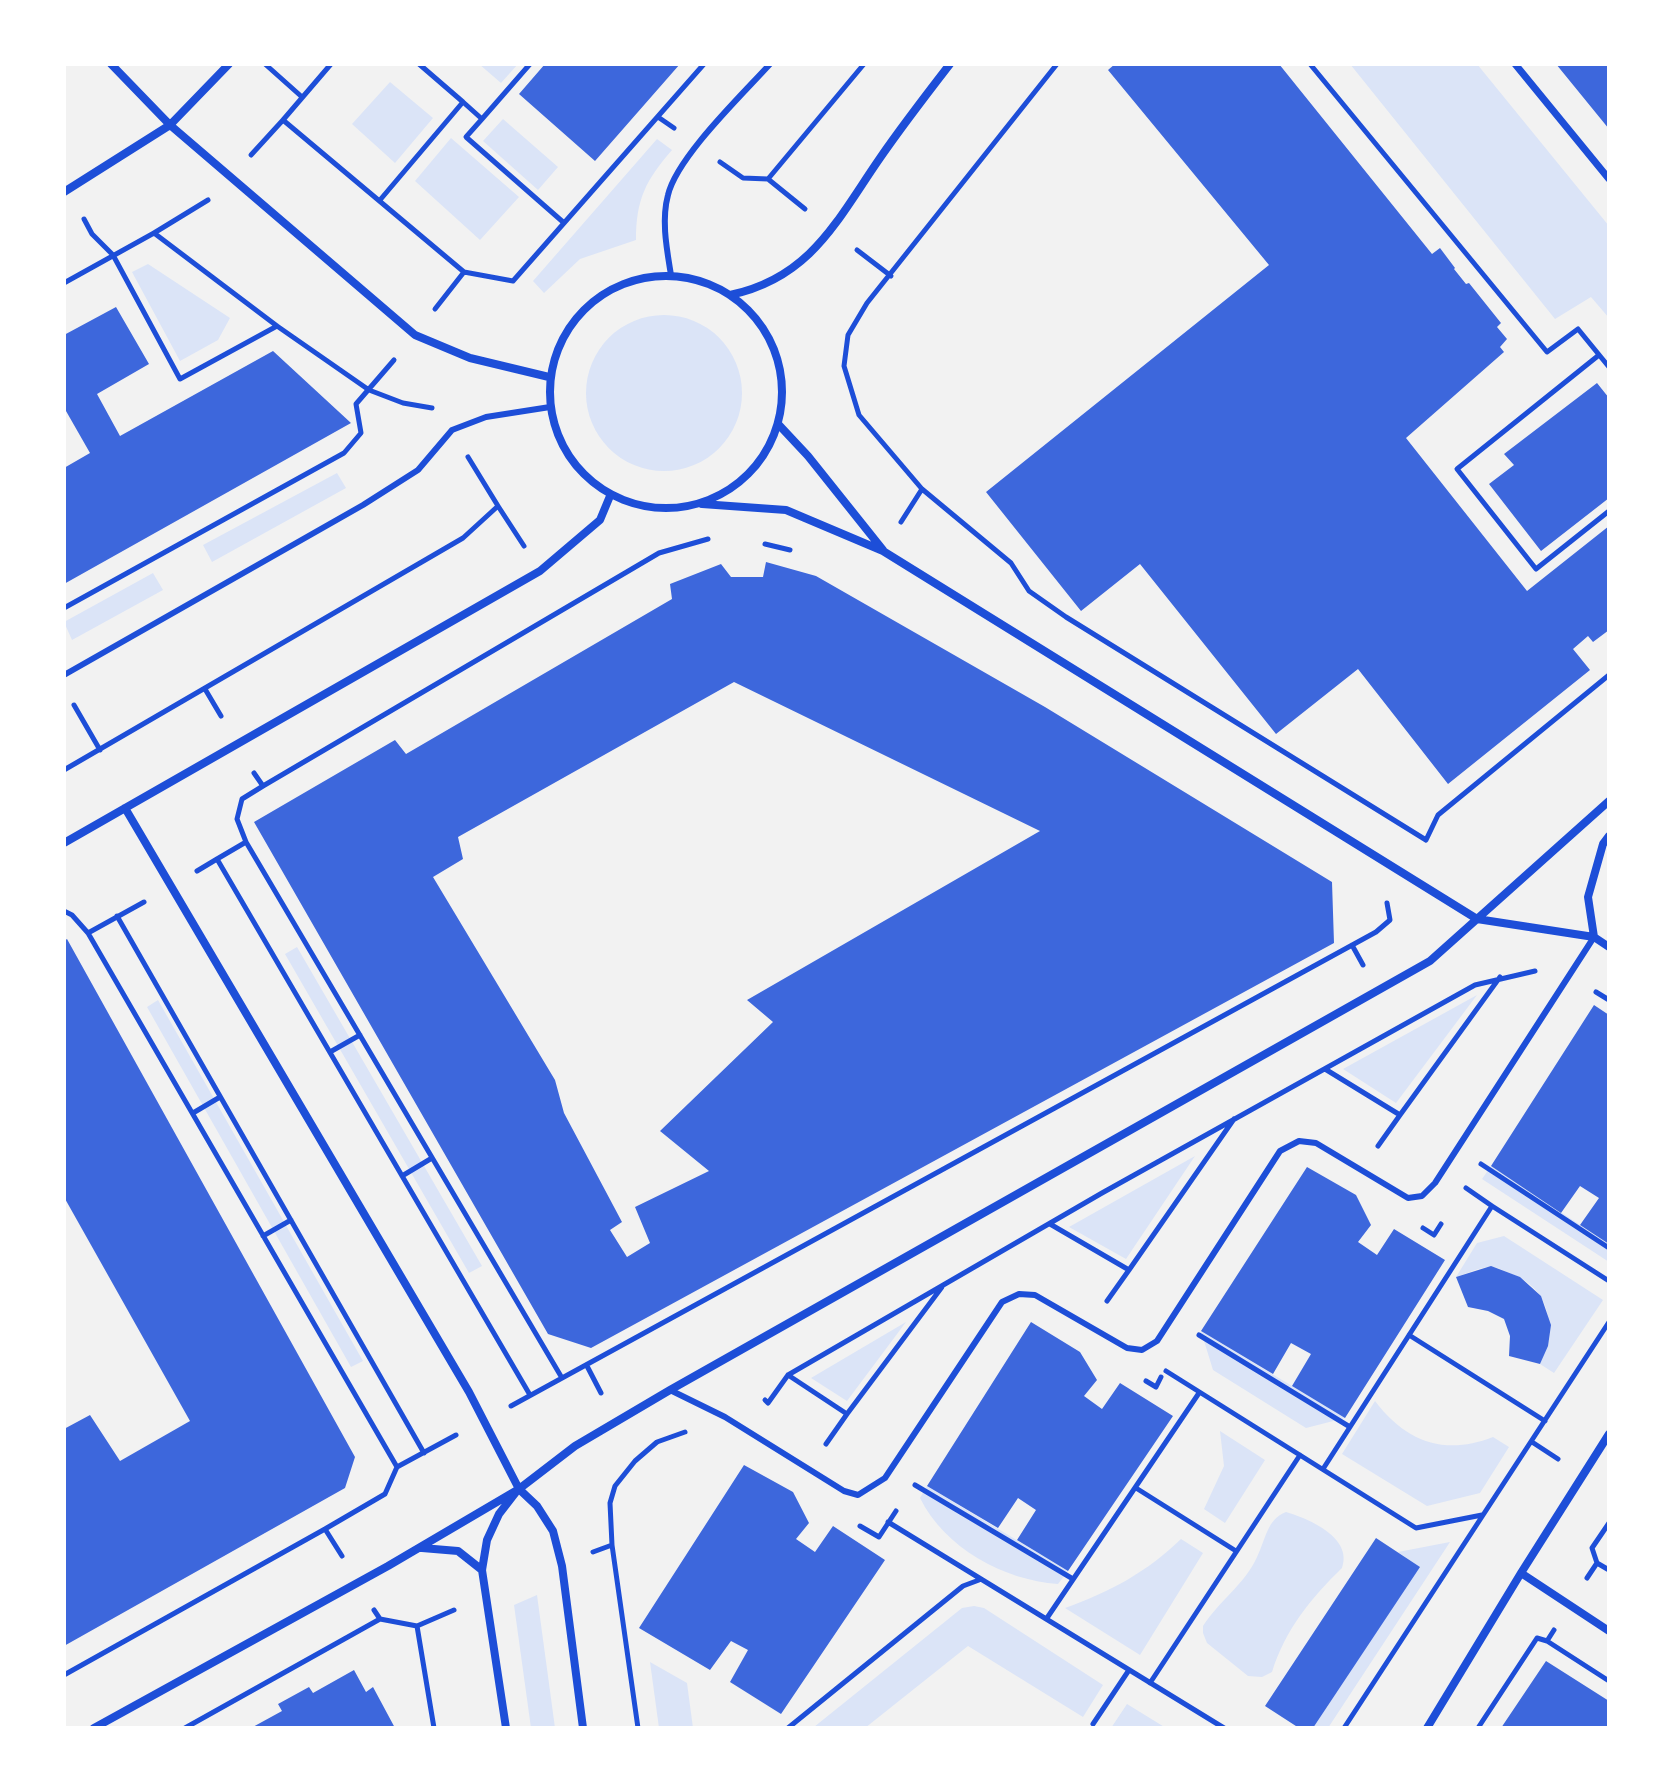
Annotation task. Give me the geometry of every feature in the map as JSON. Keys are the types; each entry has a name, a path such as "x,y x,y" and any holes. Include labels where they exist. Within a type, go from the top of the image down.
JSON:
{"street":[{"path":"111,64 170,125 415,335 470,358 549,377"},
{"path":"64,192 170,125 229,64"},
{"path":"730,295 752,290 782,277 832,230 907,118 950,64"},
{"path":"1515,64 1609,179"},
{"path":"702,504 736,486 762,460 779,425 783,386 775,348 760,322 746,306 730,295 701,281 671,275 638,279 608,292 582,312 562,338 549,377 550,407 558,437 573,464 610,496 640,507 667,509 702,504 786,510 883,551 1477,919 1594,937 1609,947"},
{"path":"779,425 808,456 883,551"},
{"path":"64,843 540,571 600,520 610,496"},
{"path":"94,1728 388,1566 519,1489 575,1446 670,1390 1430,961 1609,801"},
{"path":"125,808 483,1421 519,1489 537,1506 553,1531 562,1566 583,1728"},
{"path":"1594,937 1588,897 1603,844 1609,836"},
{"path":"1427,1728 1609,1434"},
{"path":"506,1728 482,1570 487,1540 499,1514 519,1489"},
{"path":"388,1566 425,1547 458,1551 482,1570"},
{"path":"1521,1573 1609,1631"}],"lane":[{"path":"671,275 665,226 668,194 698,146 770,64"},
{"path":"64,675 363,505 418,470 452,430 486,417 550,407"},
{"path":"670,1390 725,1417 844,1491 858,1495 885,1478 1002,1302 1019,1294 1035,1295 1127,1348 1142,1350 1157,1341 1280,1151 1299,1141 1316,1143 1408,1198 1422,1196 1435,1183 1594,937"}],"path":[{"path":"265,64 302,97"},
{"path":"331,64 283,120 464,272 513,281 704,64"},
{"path":"419,64 482,119"},
{"path":"530,64 466,137 563,222"},
{"path":"658,117 743,178 768,179 864,64"},
{"path":"1057,64 867,303 848,335 844,366 859,415 922,489 1011,563 1029,591 1054,609 1426,840 1438,815 1609,675"},
{"path":"1310,64 1547,352 1578,329 1609,367"},
{"path":"380,200 463,102"},
{"path":"64,283 154,233 277,326 369,390 403,403 437,409 498,506 463,538 64,770"},
{"path":"113,255 180,379 277,326"},
{"path":"1599,355 1457,469 1536,569 1609,511"},
{"path":"64,608 344,453 361,433 356,404 369,390"},
{"path":"562,1378 246,842 237,819 242,799 263,786 659,553 711,539"},
{"path":"752,541 794,551"},
{"path":"205,689 263,786"},
{"path":"77,711 100,750"},
{"path":"246,842 217,859 530,1395"},
{"path":"64,1675 385,1494 397,1467 1376,932 1390,920 1382,890"},
{"path":"64,911 72,915 88,933 397,1467"},
{"path":"117,916 424,1453"},
{"path":"638,1728 612,1545 610,1503 615,1486 635,1461 657,1442 700,1429 712,1436 741,1394 753,1393 768,1403 788,1375 1235,1118 1475,985 1537,971 1569,976 1609,1000"},
{"path":"1388,1155 1377,1148 1500,977"},
{"path":"330,1052 360,1035"},
{"path":"1324,1068 1400,1115"},
{"path":"193,1113 220,1097"},
{"path":"1105,1304 1235,1118"},
{"path":"402,1176 432,1158"},
{"path":"1481,1164 1609,1248"},
{"path":"1465,1187 1609,1281"},
{"path":"1323,1469 1492,1206"},
{"path":"263,1236 291,1220"},
{"path":"1049,1224 1129,1270"},
{"path":"836,1451 826,1444 944,1284"},
{"path":"1344,1728 1609,1322"},
{"path":"1191,1331 1350,1427"},
{"path":"1409,1335 1545,1421"},
{"path":"1165,1371 1416,1528 1483,1515"},
{"path":"788,1375 847,1414"},
{"path":"1047,1618 1199,1393"},
{"path":"1150,1683 1300,1455"},
{"path":"915,1484 1073,1579"},
{"path":"1136,1488 1236,1551"},
{"path":"888,1522 1224,1728"},
{"path":"325,1529 380,1619"},
{"path":"1597,1563 1609,1570"},
{"path":"792,1727 963,1586 979,1580"},
{"path":"185,1728 380,1619 417,1626 434,1728"},
{"path":"1547,1641 1609,1681"},
{"path":"1093,1724 1129,1670"}],"shaded area":[{"path":"479,64 518,64 501,83"},
{"path":"1350,64 1477,64 1609,226 1609,318 1591,297 1555,319"},
{"path":"390,82 433,118 395,163 352,124"},
{"path":"503,119 558,167 538,190 483,141"},
{"path":"451,138 519,197 480,240 415,181"},
{"path":"657,139 672,150 644,191 636,240 580,259 544,293 533,281"},
{"path":"148,264 230,318 218,340 180,361 132,272"},
{"path":"664,315 694,321 719,338 736,363 742,393 736,423 719,448 694,465 664,471 634,465 609,448 592,423 586,393 592,363 609,338 634,321"},
{"path":"337,473 346,488 212,562 203,545"},
{"path":"153,573 163,590 72,640 64,622"},
{"path":"297,947 482,1266 469,1273 285,954"},
{"path":"1477,995 1396,1103 1343,1069"},
{"path":"158,1000 363,1361 351,1367 147,1007"},
{"path":"1195,1156 1126,1259 1069,1227"},
{"path":"1491,1166 1609,1244 1609,1262 1482,1179"},
{"path":"1504,1236 1603,1300 1554,1373 1540,1364 1549,1323 1542,1299 1534,1288 1494,1267 1456,1277 1477,1243"},
{"path":"906,1322 847,1401 811,1378"},
{"path":"1201,1331 1345,1418 1306,1428 1213,1370"},
{"path":"1375,1401 1400,1427 1428,1442 1459,1445 1493,1437 1509,1447 1480,1493 1427,1506 1342,1454"},
{"path":"1220,1431 1265,1460 1225,1523 1204,1509 1224,1466"},
{"path":"927,1486 1068,1571 1058,1584 1037,1581 1017,1576 978,1558 944,1532 931,1516 920,1498"},
{"path":"1286,1512 1317,1525 1335,1539 1344,1557 1342,1568 1300,1616 1284,1642 1272,1672 1262,1677 1248,1676 1207,1643 1203,1626 1246,1576 1271,1525"},
{"path":"1181,1539 1203,1553 1140,1655 1065,1608 1127,1580"},
{"path":"1450,1542 1328,1728 1313,1728 1419,1567 1398,1552"},
{"path":"537,1595 555,1728 531,1728 514,1605"},
{"path":"962,1608 984,1608 1103,1685 1083,1717 968,1646 865,1728 814,1727"},
{"path":"650,1662 687,1683 693,1728 659,1728"},
{"path":"1127,1704 1166,1728 1111,1728"}],"building":[{"path":"545,64 680,64 595,161 519,94"},
{"path":"1115,64 1279,64 1432,254 1440,248 1466,284 1469,283 1501,323 1497,327 1507,339 1500,347 1504,352 1406,438 1527,591 1609,526 1609,630 1593,642 1588,636 1573,649 1590,670 1448,784 1358,669 1276,734 1140,564 1081,611 986,492 1269,265 1108,70"},
{"path":"1556,64 1609,64 1609,129"},
{"path":"116,307 149,364 97,394 120,436 273,351 351,423 64,584 64,468 90,453 64,412 64,335"},
{"path":"1597,383 1609,398 1609,498 1541,551 1489,484 1514,465 1504,454"},
{"path":"766,562 816,576 1045,707 1332,882 1334,943 591,1348 548,1334 254,822 395,740 406,754 672,599 670,584 721,564 731,577 763,577","holes":["734,682 1040,831 747,1000 773,1022 660,1131 709,1171 635,1207 650,1243 627,1257 610,1230 622,1222 564,1113 555,1080 433,877 463,859 458,837"]},
{"path":"67,939 355,1457 345,1488 64,1646 64,1429 90,1415 120,1461 190,1421 64,1197 64,941"},
{"path":"1594,1005 1609,1015 1609,1244 1580,1225 1599,1198 1580,1186 1561,1213 1491,1166"},
{"path":"1307,1167 1356,1195 1371,1225 1358,1242 1377,1255 1394,1229 1445,1260 1345,1418 1292,1386 1311,1354 1291,1343 1273,1374 1201,1331"},
{"path":"1491,1266 1520,1277 1541,1296 1551,1325 1548,1346 1540,1364 1509,1356 1510,1336 1504,1319 1488,1311 1468,1307 1456,1277"},
{"path":"1031,1322 1080,1352 1097,1380 1084,1396 1102,1409 1120,1383 1173,1416 1068,1571 1017,1540 1036,1510 1018,1498 998,1528 927,1486"},
{"path":"744,1465 793,1492 809,1523 796,1539 815,1552 833,1526 885,1560 781,1714 730,1682 748,1650 731,1641 710,1670 639,1628"},
{"path":"1376,1538 1420,1567 1313,1728 1299,1728 1265,1706"},
{"path":"1546,1661 1609,1701 1609,1728 1501,1728"},
{"path":"354,1670 366,1692 373,1687 395,1728 251,1728 282,1711 278,1704 309,1687 313,1693"}]}
